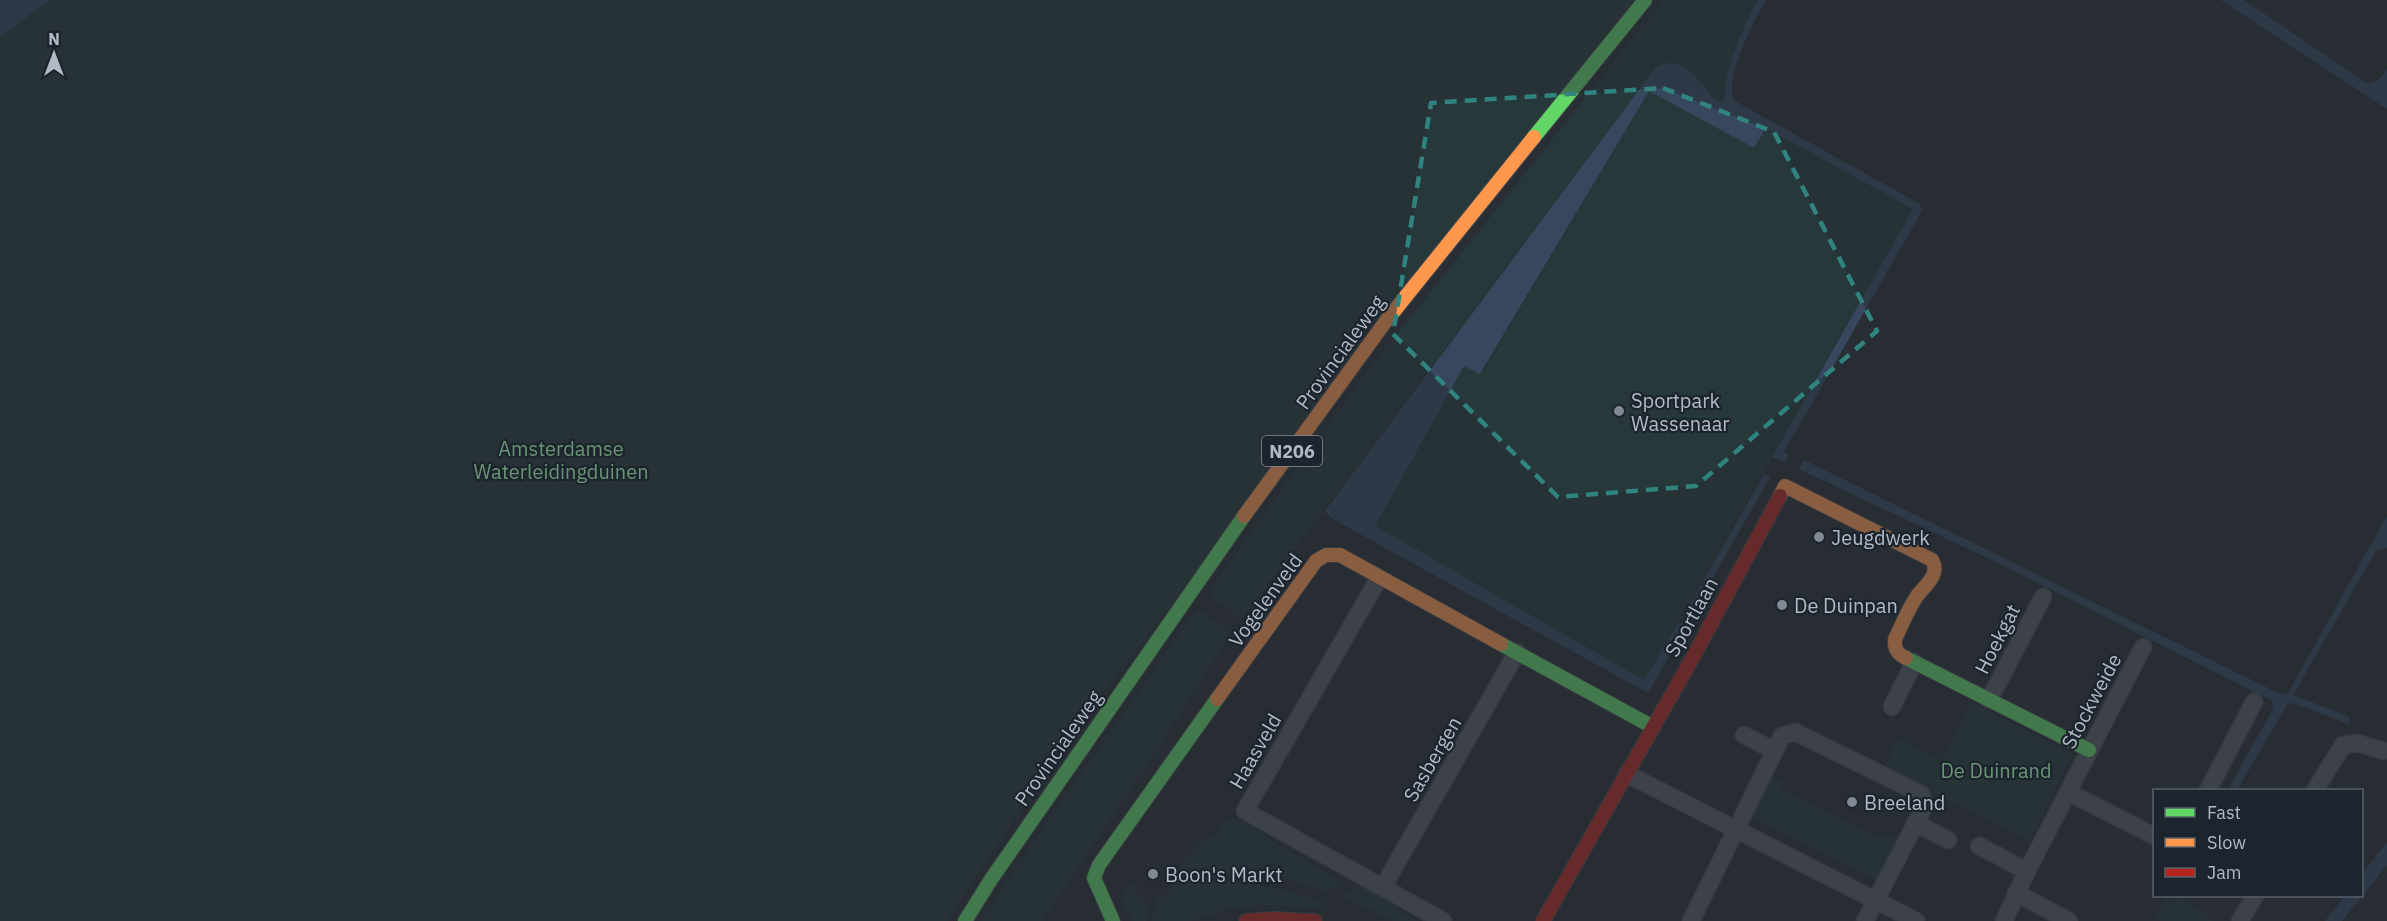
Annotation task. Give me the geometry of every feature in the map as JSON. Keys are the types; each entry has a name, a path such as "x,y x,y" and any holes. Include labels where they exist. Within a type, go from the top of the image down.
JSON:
{"street":[{"name":"Provincialeweg","path":"965,921 992,878 1191,590 1386,321 1645,0"},
{"name":"Sportlaan","path":"1543,921 1627,774 1785,486 1932,560 1935,565 1934,572"},
{"name":"Vogelenveld","path":"1113,921 1094,878 1099,865 1316,561 1326,555 1340,555 1653,727"},
{"name":"Hoekgat","path":"1934,572 1926,588 1918,594 1895,639 1894,647 1899,655 2089,750"},
{"name":"Haasveld","path":"1379,578 1245,811 1443,921"},
{"name":"Hoekgat","path":"1989,700 2043,597"},
{"name":"Stockweide","path":"2027,871 2143,646"},
{"name":"Sasbergen","path":"1383,887 1517,652"},
{"path":"1892,707 1914,662"},
{"path":"2210,789 2254,702"},
{"path":"1692,921 1782,736 1795,732 1921,794 1925,805 1864,921"},
{"path":"1744,735 1775,751"},
{"path":"2316,789 2343,745 2350,742 2357,743 2384,751"},
{"path":"1627,774 1916,921"},
{"path":"2068,792 2153,835"},
{"path":"1915,823 1948,840"},
{"path":"1979,846 2027,871 2004,921"},
{"path":"2016,894 2069,921"},
{"path":"2240,921 2254,897"},
{"path":"1246,921 1305,919 1315,921"}],"highlighted area":[{"path":"1663,88 1774,132 1877,331 1696,486 1558,497 1393,334 1431,103"}],"green space":[{"name":"Amsterdamse Waterleidingduinen","path":"0,0 1633,0 1107,688 1022,807 947,921 0,921"},
{"path":"1663,0 1758,0 1735,50 1727,78 1724,102 1717,102 1701,81 1695,78 1656,68 1242,619 1211,597 1209,591 1362,378"},
{"name":"Sportpark Wassenaar","path":"1649,90 1754,148 1765,128 1913,209 1645,680 1374,526 1464,366 1481,374"},
{"path":"1197,609 1231,633 1152,758 1042,921 981,921 1045,825"},
{"name":"De Duinrand","path":"1971,703 2072,754 2030,841 1884,768 1899,738 1942,760"},
{"path":"1772,777 1782,782 1780,788 1880,840 1884,833 1898,839 1877,880 1751,816"},
{"path":"1232,818 1263,831 1265,837 1345,883 1328,891 1277,877 1241,872 1207,878 1182,876 1177,870 1197,845 1218,834 1224,824"},
{"path":"1176,879 1236,882 1284,890 1325,902 1323,908 1257,905 1229,909 1191,921 1152,921 1156,902 1161,895 1166,898"},
{"path":"1131,884 1136,888 1134,892 1147,901 1146,921 1132,921 1121,897"},
{"path":"1360,884 1396,904 1396,910 1417,921 1394,921 1341,895 1357,889"},
{"path":"2179,897 2215,921 2162,921 2155,917 2165,898 2172,902"}],"water":[{"path":"0,0 49,0 0,37"},
{"path":"1758,0 1767,0 1741,50 1732,80 1735,101 1920,204 1922,211 1784,452 1789,455 1785,463 1772,457 1913,209 1766,128 1754,148 1649,91 1480,374 1464,366 1375,526 1644,680 1679,622 1686,626 1648,693 1331,518 1325,511 1656,67 1670,63 1684,67 1717,102 1724,102 1727,78 1735,50"},
{"path":"2221,0 2244,0 2366,83 2376,81 2387,69 2387,109"},
{"path":"1804,460 2282,695 2288,693 2387,516 2387,548 2376,551 2293,695 2350,717 2348,724 2288,703 2238,789 2235,789 2230,786 2273,709 2272,701 2002,565 1799,469"},
{"path":"1764,474 1770,477 1695,609 1689,606"},
{"path":"2387,842 2387,865 2363,895 2363,873"},
{"path":"2344,897 2361,897 2342,921 2325,921"}],"traffic: fast":[{"path":"1534,137 1645,0"},
{"path":"965,921 992,878 1244,516"},
{"path":"1501,644 1653,727"},
{"path":"1906,658 2089,750"},
{"path":"1113,921 1094,878 1099,865 1217,699"}],"traffic: slow":[{"path":"1244,516 1386,321 1534,137"},
{"path":"1780,496 1785,486 1932,560 1933,575 1914,601 1895,639 1897,651 1906,658"},
{"path":"1217,699 1316,561 1326,555 1340,555 1501,644"}],"traffic: jam":[{"path":"1543,921 1692,659 1780,496"},
{"path":"1246,921 1273,919 1315,921"}],"place":[{"name":"Sportpark Wassenaar","path":"1619,411"},
{"name":"Jeugdwerk","path":"1819,537"},
{"name":"De Duinpan","path":"1782,605"},
{"name":"Breeland","path":"1852,802"},
{"name":"Boon's Markt","path":"1153,874"}]}
